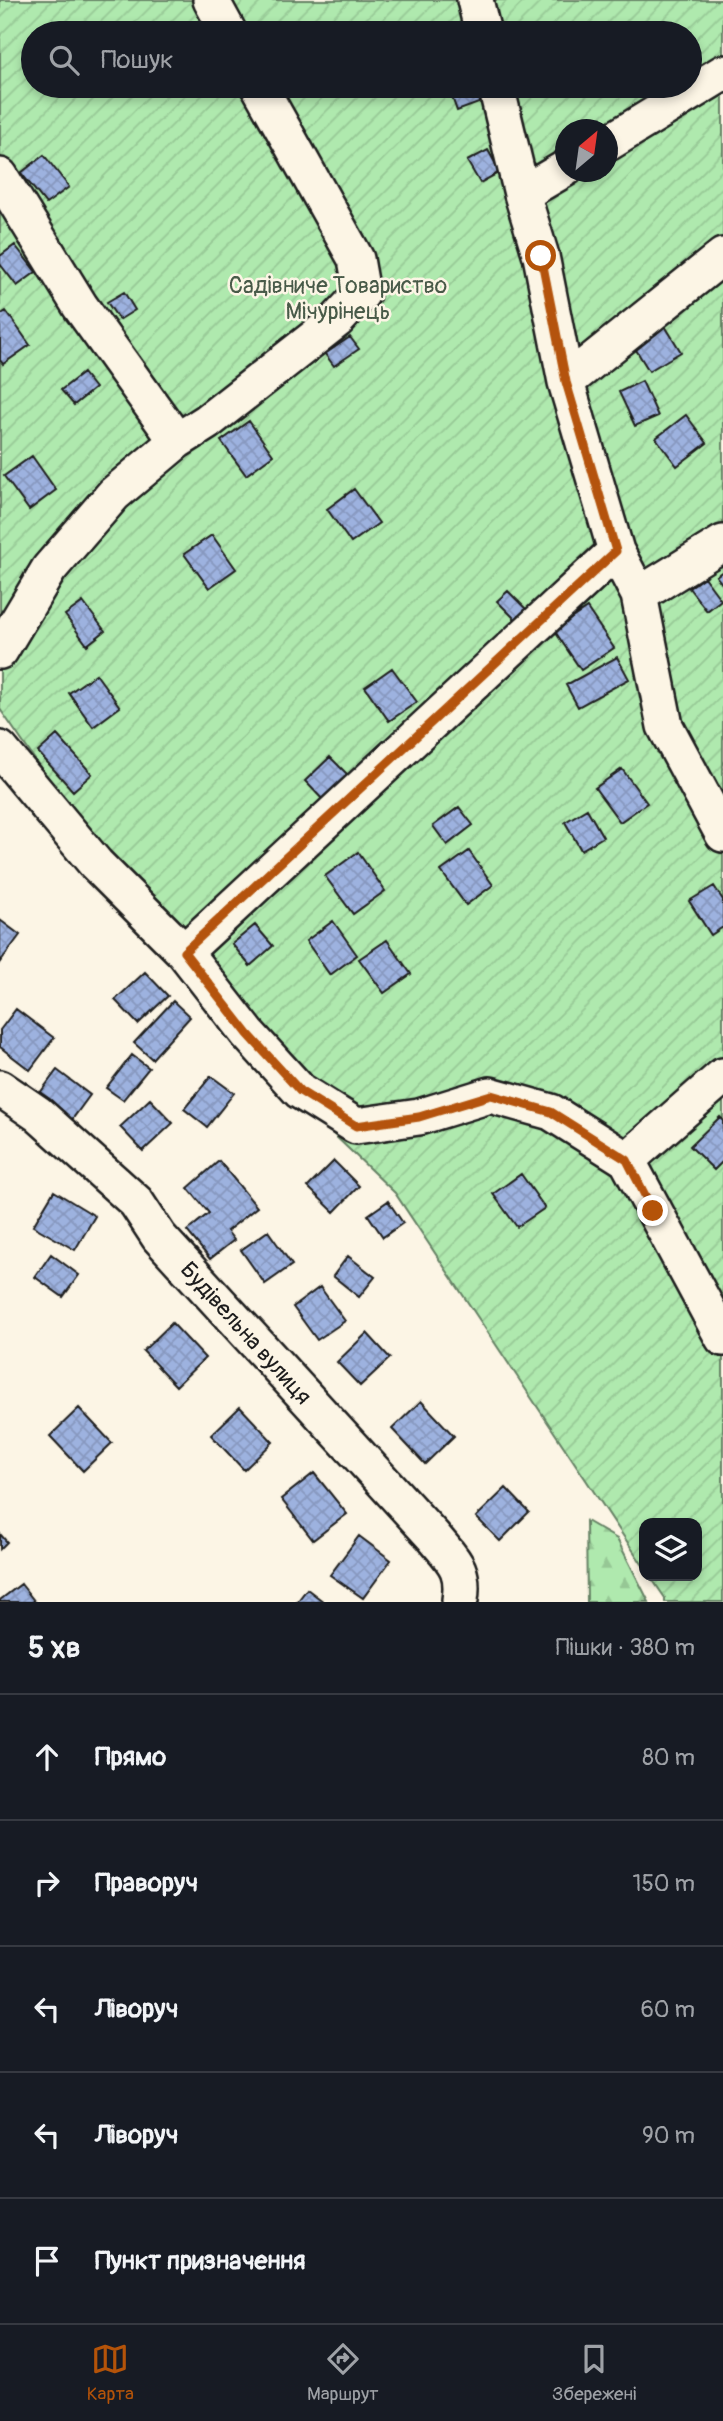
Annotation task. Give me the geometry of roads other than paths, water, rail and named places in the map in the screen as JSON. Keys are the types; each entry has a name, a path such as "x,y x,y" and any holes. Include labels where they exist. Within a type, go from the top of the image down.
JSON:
{"street":[{"path":"211,0 222,21"},
{"path":"475,0 480,21"},
{"path":"702,86 723,73"},
{"path":"0,651 49,569 114,495 177,441 207,422 337,320 362,293 356,259 266,98"},
{"path":"499,98 522,194 541,256 566,382 616,551 639,595 665,726 723,834"},
{"path":"618,136 682,98"},
{"path":"522,194 555,174"},
{"path":"0,176 80,306 177,441"},
{"path":"566,382 723,256"},
{"path":"639,595 723,543"},
{"path":"184,952 616,551"},
{"path":"0,750 96,864 184,952 248,1034 300,1091 356,1126 419,1117 491,1095 551,1112 627,1160 723,1338"},
{"path":"627,1160 723,1076"},
{"name":"Будівельна вулиця","path":"0,1088 38,1114 136,1202 159,1237 460,1569 463,1583 460,1600"}],"park label":[{"name":"Садівниче Товариство Мічурінець","path":"338,298"}]}
